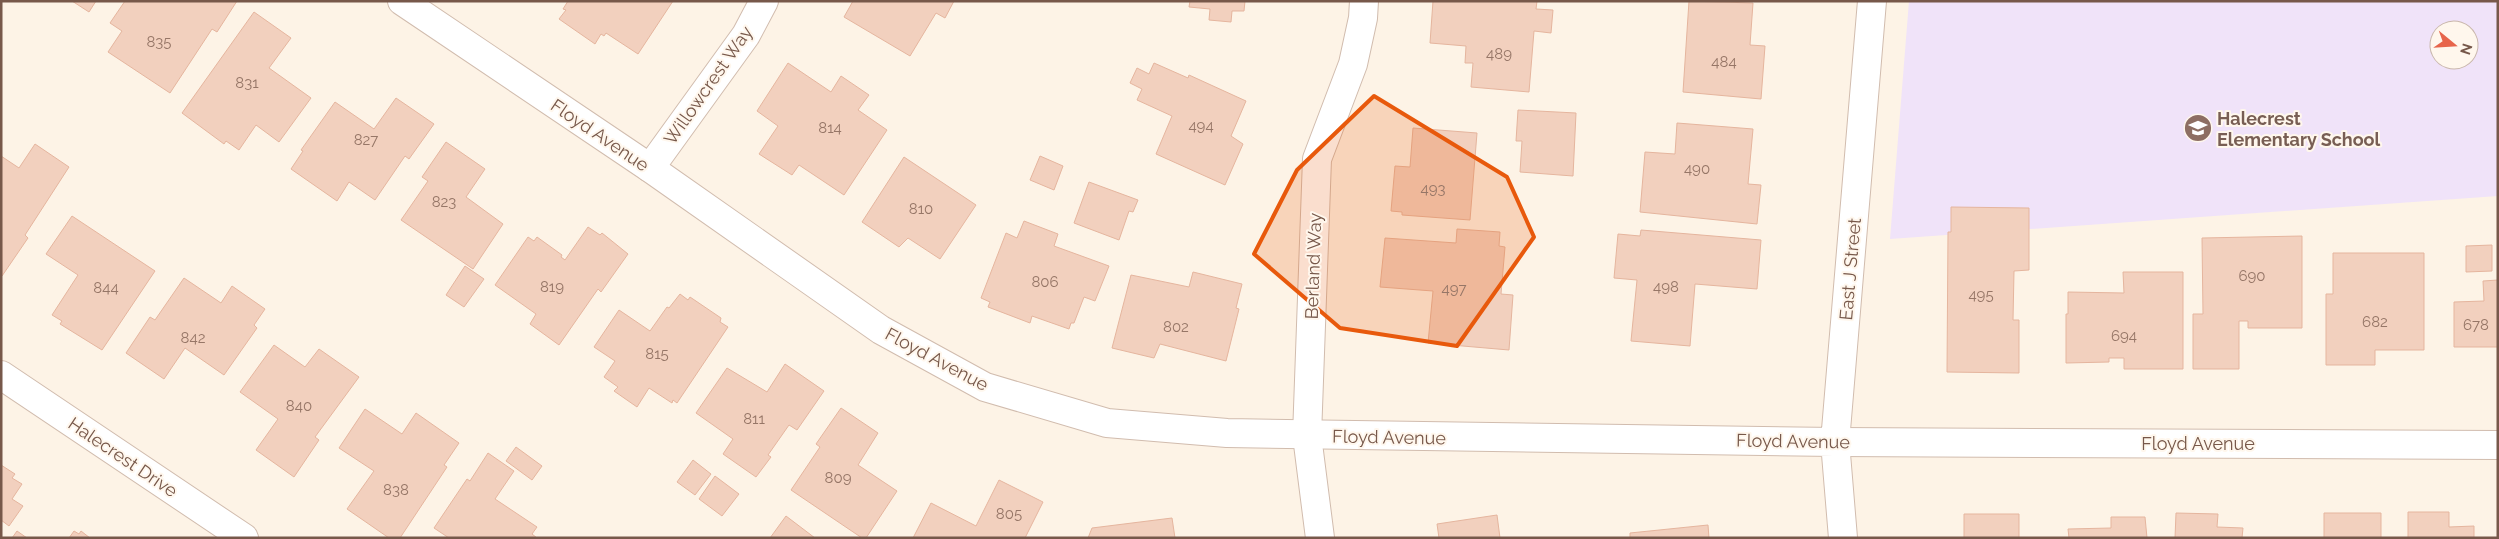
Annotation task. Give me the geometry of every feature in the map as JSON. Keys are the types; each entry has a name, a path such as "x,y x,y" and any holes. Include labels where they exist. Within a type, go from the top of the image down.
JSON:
{"street":[{"name":"Floyd Avenue","path":"402,1 650,168 881,330 985,387 1106,423 1227,433 1307,436 1836,442 2498,445"},
{"name":"Willowcrest Way","path":"650,168 746,35 764,1"},
{"name":"Berland Way","path":"1320,538 1307,436 1318,159 1353,64 1363,18 1364,1"},
{"name":"East J Street","path":"1843,538 1836,442 1872,1"},
{"name":"Halecrest Drive","path":"1,375 244,538"}],"highlighted area":[{"path":"1374,96 1507,177 1534,237 1457,346 1340,328 1254,254 1297,170"}],"shaded area":[{"name":"Halecrest Elementary School","path":"1909,1 2498,1 2498,196 1890,239"}],"building":[{"path":"72,1 96,1 89,12"},
{"path":"125,1 237,1 217,32 212,29 170,93 108,52 122,31 110,23"},
{"path":"568,1 673,1 638,54 606,33 604,36 601,34 595,44 559,19 566,10 563,9"},
{"path":"853,1 954,1 945,18 936,13 910,56 844,17"},
{"path":"1190,1 1245,1 1244,11 1232,11 1231,22 1209,20 1210,9 1189,7"},
{"path":"1433,1 1537,1 1536,9 1553,10 1551,33 1534,31 1529,92 1471,87 1473,63 1465,63 1466,46 1430,43"},
{"path":"1689,1 1753,3 1750,45 1765,46 1761,99 1683,92"},
{"path":"254,12 291,38 269,68 311,98 279,142 256,125 239,150 226,141 224,144 182,113"},
{"path":"788,63 831,92 841,76 869,95 858,110 887,130 844,195 799,165 792,175 759,154 778,126 757,111"},
{"path":"1154,63 1188,78 1189,75 1246,101 1231,136 1243,144 1225,185 1156,154 1172,116 1137,100 1142,89 1130,83 1137,68 1149,74"},
{"path":"396,98 434,124 409,159 405,156 375,200 349,182 337,201 291,169 303,151 301,150 335,102 374,129"},
{"path":"1518,110 1576,113 1573,176 1520,172 1522,141 1516,141"},
{"path":"1677,123 1753,129 1748,184 1761,185 1757,224 1640,212 1645,152 1675,154"},
{"path":"1413,128 1477,133 1470,220 1402,215 1402,212 1391,211 1395,166 1410,167"},
{"path":"446,142 485,169 466,197 503,224 473,269 401,220 428,181 422,177"},
{"path":"35,144 69,167 25,235 28,238 2,276 1,156 19,168"},
{"path":"1040,156 1063,166 1054,190 1030,180"},
{"path":"904,157 976,205 940,259 908,238 899,247 862,222"},
{"path":"1089,182 1138,200 1133,212 1129,211 1119,240 1074,223"},
{"path":"1951,207 2029,208 2029,270 2014,271 2013,320 2019,320 2019,373 1947,372 1948,232 1951,232"},
{"path":"72,216 155,271 102,350 60,324 62,321 52,315 78,275 46,254"},
{"path":"1024,221 1058,234 1054,246 1109,266 1095,301 1084,297 1074,323 1071,323 1069,329 1032,316 1030,323 988,307 990,302 981,298 1006,233 1017,238"},
{"path":"588,227 600,235 602,233 628,254 601,292 598,289 559,345 530,324 536,314 495,285 528,237 534,241 537,237 562,255 561,257 565,260"},
{"path":"1457,229 1500,232 1499,246 1505,247 1501,294 1513,295 1509,350 1428,343 1433,291 1380,287 1385,238 1456,243"},
{"path":"1641,230 1761,240 1757,289 1695,284 1690,346 1631,341 1637,280 1614,278 1618,234 1640,236"},
{"path":"2302,236 2302,328 2248,328 2248,321 2239,321 2239,369 2193,369 2193,314 2203,314 2202,238"},
{"path":"2492,245 2492,271 2466,272 2466,246"},
{"path":"2333,253 2424,253 2424,350 2375,350 2375,365 2326,365 2326,294 2333,294"},
{"path":"465,266 484,279 464,307 446,295"},
{"path":"1193,272 1242,284 1236,308 1239,309 1226,361 1160,344 1154,358 1112,348 1131,275 1189,287"},
{"path":"2123,272 2183,272 2183,369 2124,369 2124,358 2109,358 2109,362 2066,363 2068,292 2124,293"},
{"path":"184,278 221,303 232,286 265,309 254,325 257,328 224,375 185,348 164,379 126,353 150,317 155,320"},
{"path":"2498,280 2498,347 2454,347 2454,302 2484,301 2483,281"},
{"path":"680,294 688,300 690,297 721,318 720,322 728,327 677,403 673,400 672,403 649,388 637,407 614,391 618,387 604,377 615,361 594,347 619,310 650,331 667,307 669,308"},
{"path":"274,345 305,367 319,349 359,377 315,437 319,440 294,477 256,450 278,419 240,392"},
{"path":"785,364 824,391 797,430 789,425 768,455 771,457 756,477 723,454 733,439 696,413 727,368 767,392"},
{"path":"841,408 878,433 858,465 897,491 866,538 862,538 791,490 820,447 816,444"},
{"path":"365,409 402,434 416,413 459,443 444,465 447,467 400,538 389,538 347,509 374,471 339,448"},
{"path":"516,447 542,466 532,480 506,461"},
{"path":"488,453 514,471 495,499 537,527 532,534 537,538 449,538 434,528 467,479 470,481"},
{"path":"693,460 711,474 695,495 677,482"},
{"path":"1,465 15,474 12,478 22,484 12,499 23,506 9,526 1,520"},
{"path":"715,476 739,494 722,516 699,499"},
{"path":"999,480 1043,502 1025,538 913,538 931,503 976,526"},
{"path":"2408,512 2449,512 2449,527 2474,526 2474,538 2408,538"},
{"path":"2176,513 2218,514 2217,527 2243,528 2242,538 2175,538"},
{"path":"2324,513 2381,513 2381,538 2324,538"},
{"path":"1964,514 2019,514 2019,538 1964,538"},
{"path":"1497,515 1500,538 1439,538 1437,524"},
{"path":"786,516 815,538 770,538"},
{"path":"2111,517 2145,517 2147,538 2069,538 2068,529 2111,528"},
{"path":"1172,518 1175,538 1088,538 1092,528"},
{"path":"1708,525 1709,538 1630,538 1630,533"},
{"path":"17,531 27,538 12,538"},
{"path":"74,531 79,534 81,531 90,538 69,538"}],"place":[{"name":"Halecrest Elementary School","path":"2198,128"}]}
